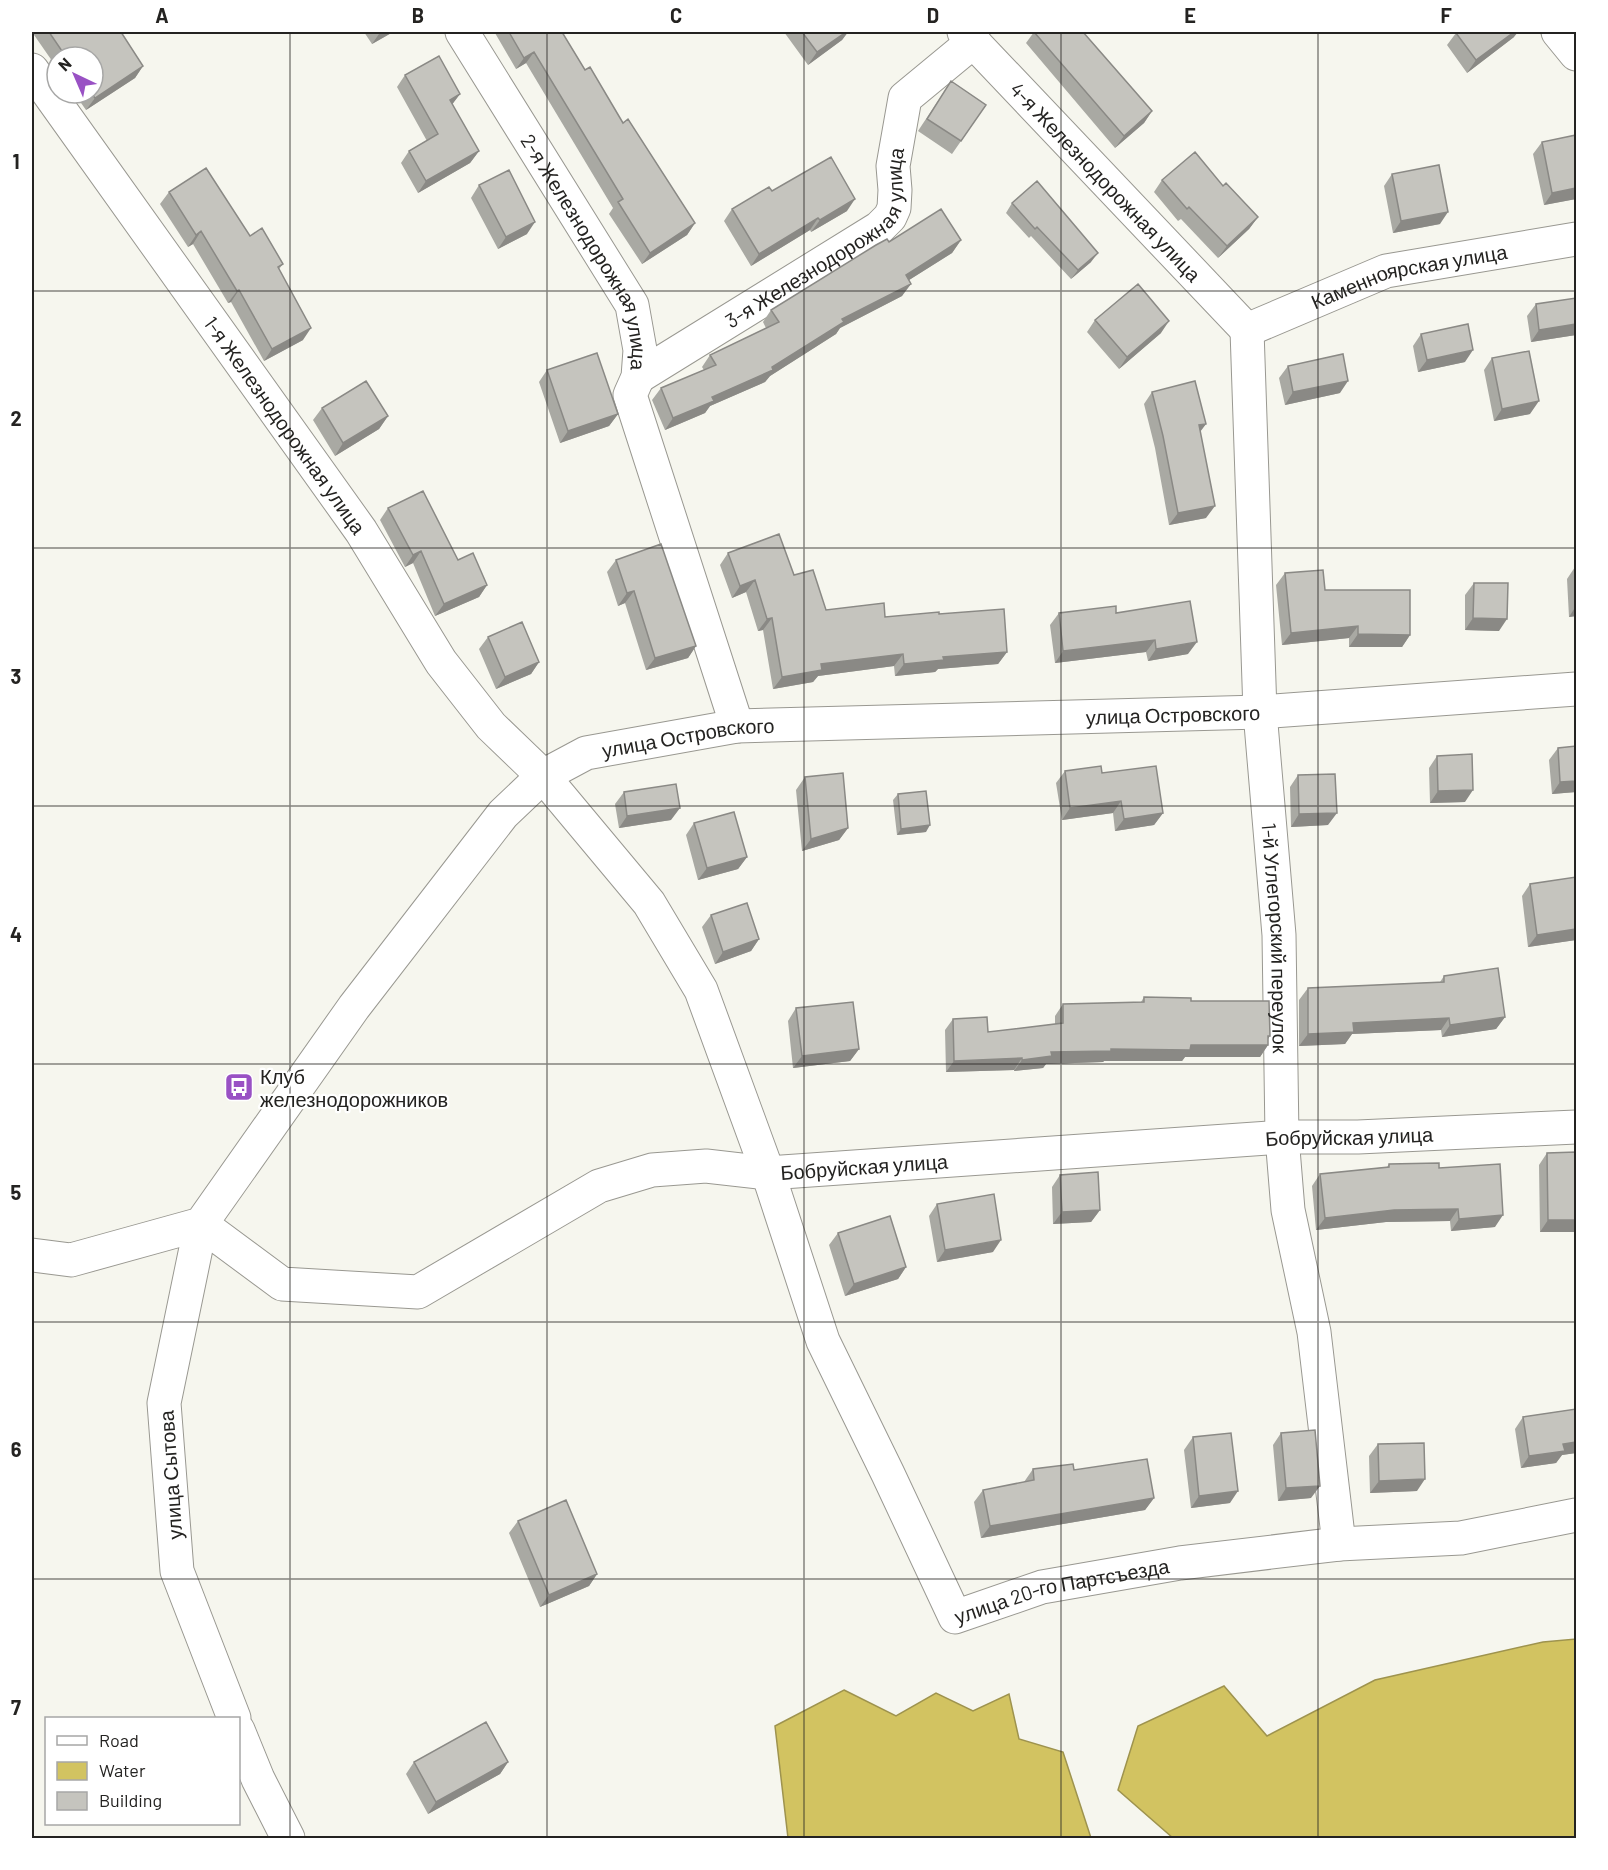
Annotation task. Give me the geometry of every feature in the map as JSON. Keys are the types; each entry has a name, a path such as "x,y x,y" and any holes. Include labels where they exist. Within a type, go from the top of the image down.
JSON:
{"street":[{"name":"2-я Железнодорожная улица","path":"462,32 632,305 640,350 638,377 630,395 737,726"},
{"path":"1558,32 1576,54"},
{"name":"3-я Железнодорожная улица","path":"638,377 879,228 890,217 894,208 896,190 893,166 905,98 969,36"},
{"name":"4-я Железнодорожная улица","path":"969,36 1247,330"},
{"name":"1-я Железнодорожная улица","path":"32,70 360,531 441,662 491,726 543,776 649,903 701,990 768,1173"},
{"name":"Каменноярская улица","path":"1247,330 1386,271 1576,239"},
{"name":"1-й Углегорский переулок","path":"1247,330 1260,712 1279,935 1282,1137 1288,1210 1314,1332 1339,1544"},
{"name":"улица Островского","path":"201,1224 354,1007 503,814 543,776 586,753 737,726 1260,712 1576,689"},
{"name":"Бобруйская улица","path":"201,1224 282,1284 418,1292 599,1186 652,1170 706,1166 768,1173 1282,1137 1358,1137 1576,1127"},
{"name":"улица 20-го Партсъезда","path":"768,1173 823,1341 955,1617 1041,1587 1180,1563 1339,1544 1461,1538 1576,1515"},
{"path":"32,1255 71,1260 201,1224"},
{"name":"улица Сытова","path":"201,1224 165,1403 177,1571 233,1717"},
{"path":"240,1735 258,1779 288,1839"}],"water":[{"path":"1576,1639 1576,1838 1173,1838 1118,1790 1138,1726 1224,1686 1267,1736 1375,1680 1543,1642"},
{"path":"844,1690 896,1716 936,1693 973,1711 1009,1694 1019,1739 1063,1752 1091,1838 788,1838 775,1726"}],"building":[{"path":"49,32 121,32 143,66 105,91 105,45 58,45"},
{"path":"509,32 562,32 585,70 590,67 623,123 628,119 695,223 650,253 618,202 623,199 534,52 524,58"},
{"path":"802,32 846,32 817,52"},
{"path":"1034,32 1083,32 1152,111 1124,136"},
{"path":"1514,32 1476,60 1456,33"},
{"path":"439,56 460,94 450,100 479,151 426,181 409,151 438,134 405,75"},
{"path":"951,81 986,105 961,141 927,119"},
{"path":"1576,135 1576,188 1552,193 1542,142"},
{"path":"1195,152 1223,186 1226,183 1258,217 1227,246 1189,207 1187,209 1162,180"},
{"path":"831,157 855,199 820,220 818,218 759,254 732,209 769,187 772,191"},
{"path":"1439,165 1448,212 1401,221 1392,174"},
{"path":"206,168 250,236 262,228 283,264 278,267 311,328 272,349 239,290 237,291 201,231 196,235 169,192"},
{"path":"509,170 535,222 506,237 479,185"},
{"path":"1037,181 1098,253 1078,270 1037,227 1035,229 1012,203"},
{"path":"941,209 961,240 906,275 911,284 842,319 844,322 772,367 773,370 712,397 714,401 673,418 661,388 716,365 710,355 779,322 771,310 876,245 887,239 889,242"},
{"path":"1138,284 1169,321 1127,357 1095,320"},
{"path":"1576,298 1576,324 1539,330 1536,304"},
{"path":"1468,324 1473,350 1427,360 1421,334"},
{"path":"1529,351 1539,401 1502,409 1492,358"},
{"path":"597,353 618,414 568,431 547,370"},
{"path":"1343,354 1348,381 1293,392 1288,366"},
{"path":"366,381 388,416 343,443 322,408"},
{"path":"1195,381 1206,424 1199,425 1215,506 1178,513 1152,392"},
{"path":"423,491 458,560 473,553 487,585 444,604 421,551 413,555 388,508"},
{"path":"779,534 794,575 813,570 826,610 884,603 885,617 1004,609 1007,652 943,657 944,660 904,664 903,654 821,664 822,670 782,677 772,618 767,619 755,580 740,586 728,553"},
{"path":"661,544 696,646 655,658 634,591 627,593 616,560"},
{"path":"1323,570 1325,590 1410,590 1410,635 1358,634 1358,626 1291,633 1285,573"},
{"path":"1474,583 1508,583 1507,619 1473,618"},
{"path":"1190,601 1197,642 1156,649 1155,640 1063,651 1059,613 1116,606 1116,613"},
{"path":"522,622 539,662 505,677 488,637"},
{"path":"1576,746 1576,781 1560,782 1558,748"},
{"path":"1472,754 1473,790 1438,791 1437,756"},
{"path":"1101,766 1102,773 1156,766 1163,813 1124,819 1121,801 1070,808 1065,771"},
{"path":"843,773 848,828 811,839 805,777"},
{"path":"1335,774 1337,813 1299,814 1298,775"},
{"path":"676,784 680,808 627,816 624,792"},
{"path":"926,791 930,825 901,829 898,794"},
{"path":"734,812 747,857 707,868 694,823"},
{"path":"1576,877 1576,929 1537,935 1530,884"},
{"path":"747,903 759,939 723,952 711,915"},
{"path":"1498,968 1505,1017 1450,1025 1449,1018 1353,1023 1354,1032 1308,1034 1308,988 1444,982 1444,976"},
{"path":"1144,997 1191,998 1191,1001 1269,1001 1268,1045 1191,1045 1190,1050 1111,1049 1111,1051 1051,1052 1052,1056 1022,1060 1022,1058 954,1061 953,1019 987,1017 988,1032 1063,1023 1063,1004 1144,1002"},
{"path":"853,1002 859,1049 802,1056 796,1008"},
{"path":"1576,1152 1576,1220 1548,1220 1547,1153"},
{"path":"1439,1163 1439,1168 1500,1164 1503,1215 1459,1219 1458,1209 1394,1210 1325,1218 1320,1174 1389,1167 1389,1164"},
{"path":"1098,1172 1100,1210 1062,1212 1060,1175"},
{"path":"994,1194 1001,1240 945,1250 937,1204"},
{"path":"890,1216 906,1267 854,1284 838,1233"},
{"path":"1576,1409 1576,1442 1563,1444 1565,1451 1529,1456 1523,1417"},
{"path":"1315,1430 1320,1486 1286,1488 1281,1433"},
{"path":"1231,1433 1238,1491 1199,1496 1193,1437"},
{"path":"1424,1443 1425,1479 1379,1481 1378,1444"},
{"path":"1147,1459 1154,1498 990,1526 983,1490 1034,1480 1033,1469 1073,1464 1074,1470"},
{"path":"566,1500 597,1574 549,1595 518,1521"},
{"path":"486,1722 508,1762 436,1802 414,1762"}],"place":[{"name":"Клуб железнодорожников","path":"239,1087"}]}
